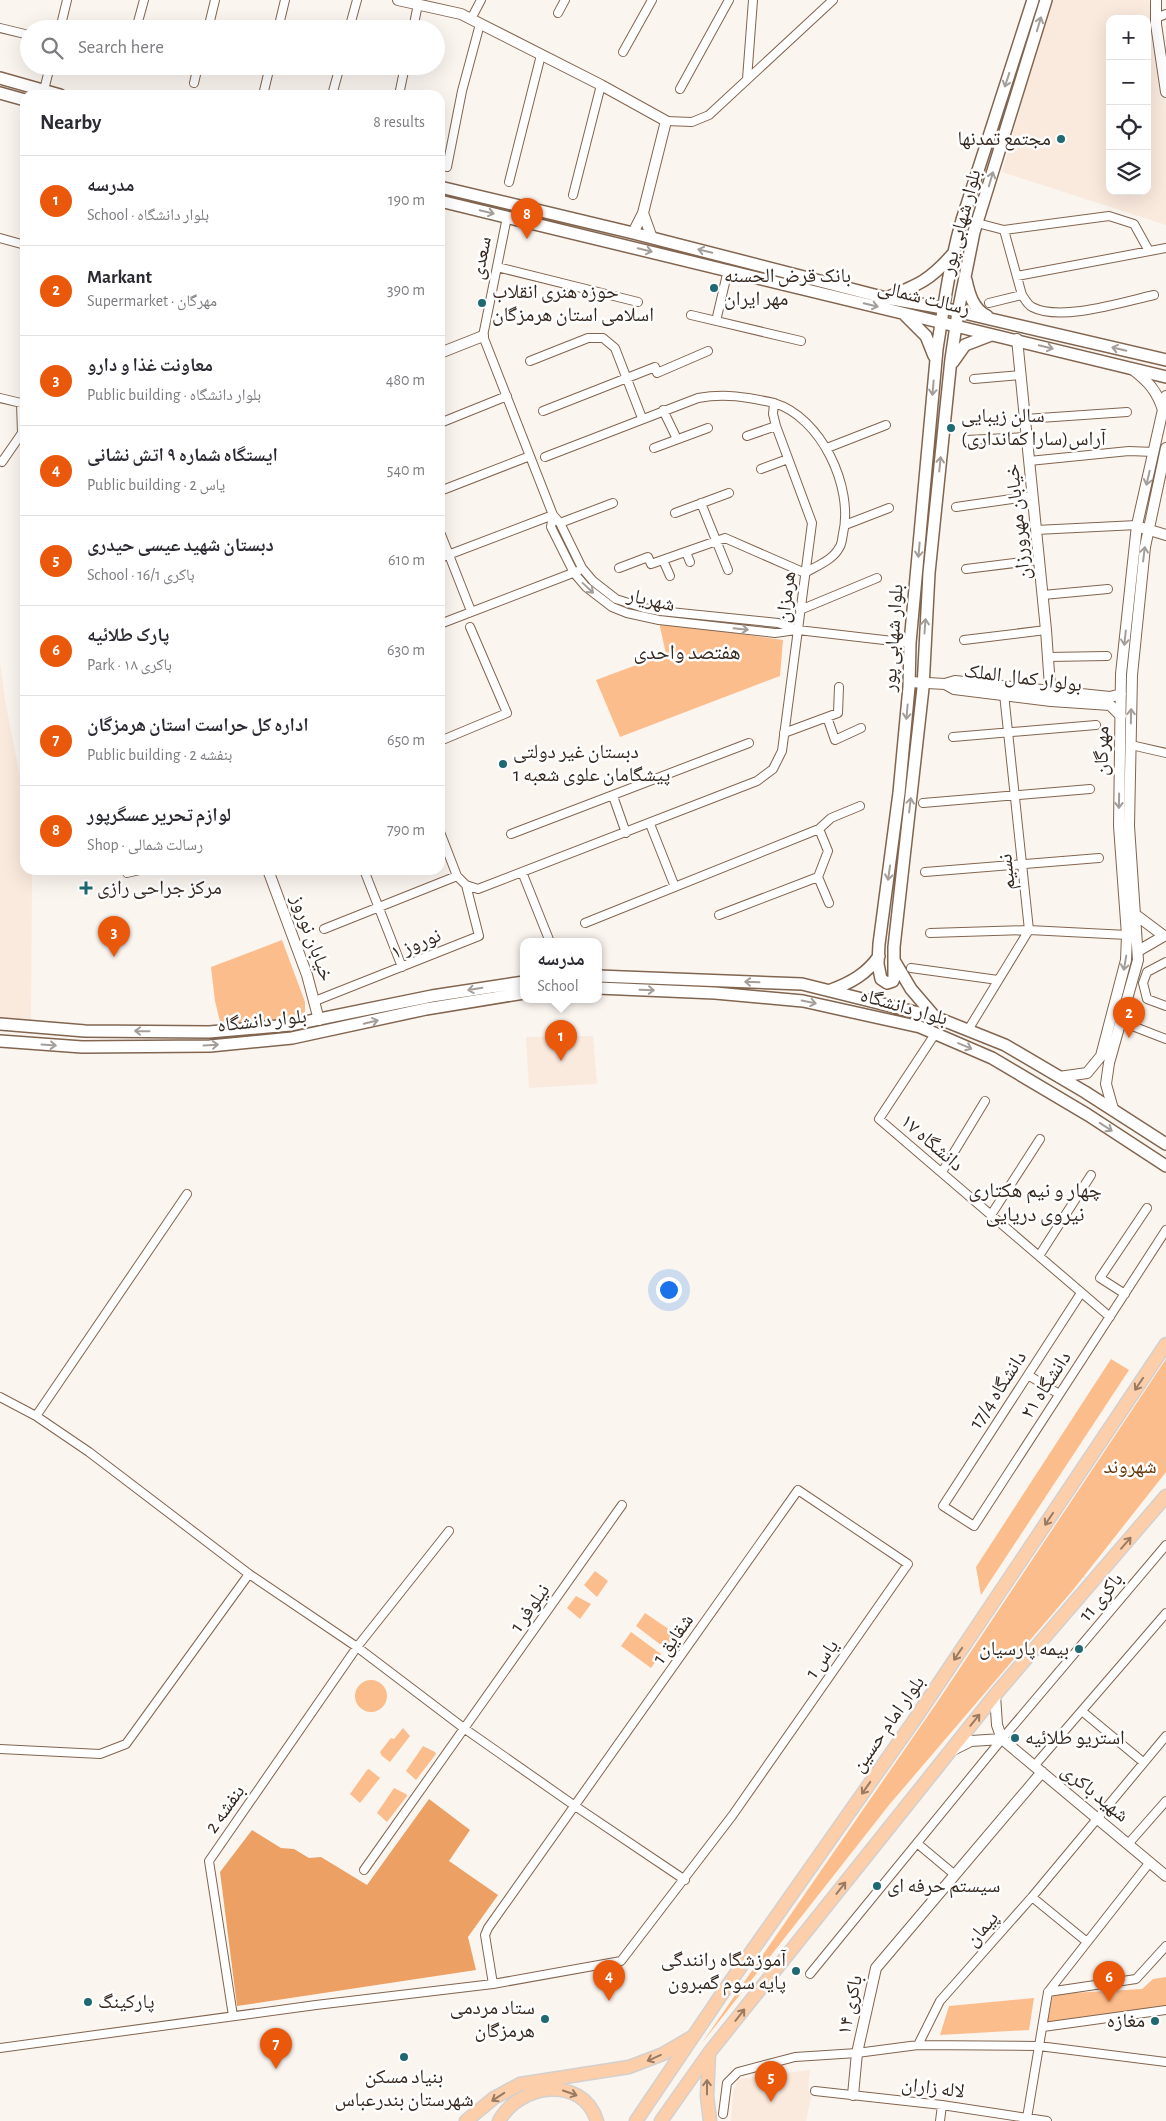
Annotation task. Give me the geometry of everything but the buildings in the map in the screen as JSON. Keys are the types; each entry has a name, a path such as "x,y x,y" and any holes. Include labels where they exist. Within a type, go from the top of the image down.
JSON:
{"main road":[{"name":"بلوار شهابی پور","path":"1033,0 952,255 943,308 936,362 910,643 910,682 899,794 879,956 881,979 887,983 893,981 894,978 894,958 923,682 930,573 950,370 958,312 977,223 1046,0"},
{"path":"0,78 44,90"},
{"path":"0,93 20,99"},
{"name":"رسالت شمالی","path":"445,188 633,233 886,298 943,308 1166,360"},
{"name":"رسالت شمالی","path":"445,202 1166,376"},
{"path":"886,298 922,283 935,274 952,255"},
{"path":"728,270 731,258"},
{"path":"965,276 971,299 976,307 982,314 993,320"},
{"path":"902,312 926,336 936,362"},
{"path":"950,370 955,358 965,345 994,334"},
{"path":"910,643 925,644"},
{"path":"831,990 859,977 873,965 879,956"},
{"path":"894,958 896,966 911,989 935,1017"},
{"name":"بلوار دانشگاه","path":"602,976 802,984 935,1017 1005,1046 1113,1109 1166,1144"},
{"name":"بلوار دانشگاه","path":"0,1024 85,1031 208,1032 290,1025 432,996 520,983"},
{"name":"بلوار دانشگاه","path":"602,988 706,993 803,1001 920,1027 992,1058 1088,1115 1166,1166"},
{"name":"بلوار دانشگاه","path":"0,1041 82,1047 210,1046 292,1038 426,1009 520,994"},
{"path":"1040,1086 1054,1074"},
{"name":"بلوار امام حسین","path":"636,2121 728,1985 913,1722 1166,1344"},
{"path":"661,2121 709,2053 994,1695 1166,1496"},
{"path":"466,2121 494,2098 520,2084 629,2067 663,2054 696,2034"},
{"path":"709,2053 707,2096 710,2121"},
{"path":"499,2121 505,2111 515,2101 535,2092 552,2089 569,2092 581,2097 591,2106 597,2121"}],"street":[{"path":"62,20 67,0"},
{"path":"138,20 144,0"},
{"path":"210,20 215,0"},
{"path":"280,20 285,0"},
{"path":"351,20 356,0"},
{"path":"398,0 460,14 601,85 666,121 692,122 710,115 833,0"},
{"path":"447,167 475,21 481,0"},
{"path":"558,13 565,0"},
{"path":"623,52 652,0"},
{"path":"680,89 729,0"},
{"path":"747,79 753,0"},
{"path":"1156,0 1161,16 1166,92"},
{"path":"415,20 418,4"},
{"path":"0,28 20,33"},
{"path":"509,182 541,55"},
{"path":"44,90 48,75"},
{"path":"194,83 196,75"},
{"path":"265,90 268,75"},
{"path":"333,90 338,75"},
{"path":"400,90 403,75"},
{"path":"573,195 601,85"},
{"path":"633,233 643,213 666,121"},
{"path":"643,213 652,238"},
{"path":"977,223 1004,230 1108,216 1134,224 1149,251"},
{"name":"سعدی","path":"483,336 506,217"},
{"path":"1004,230 1022,295 1032,307 1051,312 1073,312 1154,296"},
{"path":"0,238 20,244"},
{"path":"1017,276 1166,248"},
{"path":"497,267 638,302"},
{"path":"716,320 728,270"},
{"path":"989,303 1022,295"},
{"path":"691,315 801,341"},
{"path":"445,351 483,336"},
{"name":"شهریار","path":"483,336 553,515 560,523 582,568 593,581 616,599 644,608 778,623 798,630 910,643"},
{"path":"530,361 588,338 603,338 615,348 642,418"},
{"name":"خیابان مهرورزان","path":"1017,339 1043,595 1051,696"},
{"path":"543,411 655,367 657,373 708,351"},
{"path":"1129,367 1147,381 1158,396 1163,410"},
{"path":"974,379 1020,375"},
{"path":"545,457 663,410 698,398 718,394 743,396 784,406 800,417 827,448 842,485 845,525 840,548 828,559 805,573 725,538 651,564 648,557 619,568"},
{"path":"445,421 507,396"},
{"name":"مهرگان","path":"1113,1109 1106,1084 1138,960 1136,915 1119,826 1121,674 1137,525 1166,396"},
{"path":"0,398 20,403"},
{"name":"هرمزان","path":"466,886 478,889 650,824 757,781 773,769 782,751 812,523 776,426 773,414 774,403"},
{"path":"663,410 677,439"},
{"path":"1025,419 1127,412"},
{"path":"827,448 886,425"},
{"path":"747,436 776,426"},
{"path":"654,448 708,428"},
{"path":"0,461 2,462 20,437"},
{"path":"966,440 1027,437"},
{"name":"مهرگان","path":"1095,1065 1101,1056 1126,960 1132,675 1145,547 1166,448"},
{"path":"1029,461 1129,451 1154,452"},
{"path":"445,489 530,456"},
{"path":"761,469 788,459"},
{"path":"675,513 729,493"},
{"path":"956,507 1033,496"},
{"path":"560,523 613,503"},
{"path":"701,503 728,570"},
{"path":"845,525 889,508"},
{"path":"445,556 553,515"},
{"name":"شهریار","path":"553,515 551,527 574,573 586,587 612,607 642,617 775,633 798,630"},
{"path":"1036,530 1137,525 1166,535"},
{"path":"445,546 471,611"},
{"path":"686,552 690,562"},
{"path":"664,560 670,576"},
{"path":"966,568 1039,560"},
{"path":"445,622 574,573 582,568"},
{"path":"800,610 877,578"},
{"path":"1043,595 1108,588"},
{"path":"445,738 507,713 470,626"},
{"path":"964,640 1046,630"},
{"path":"1048,658 1107,656"},
{"name":"بولوار کمال الملک","path":"945,684 955,681 1110,705 1120,716"},
{"path":"910,682 945,684"},
{"name":"بولوار کمال الملک","path":"945,684 954,689 1004,694 1110,697 1121,694"},
{"path":"784,733 838,713 839,687"},
{"name":"نسیم","path":"1004,694 1029,930"},
{"path":"827,717 835,740 860,728"},
{"path":"952,737 1008,734 1096,725"},
{"path":"511,834 750,743"},
{"path":"1131,745 1166,753"},
{"path":"923,802 1090,789"},
{"path":"613,796 626,833"},
{"path":"585,923 819,829 831,818 860,806"},
{"path":"650,824 675,886"},
{"path":"819,829 828,851 818,877 829,903"},
{"path":"445,845 457,876 466,886"},
{"path":"926,872 1099,858"},
{"path":"522,872 548,938"},
{"name":"خیابان نوروز","path":"270,875 315,1001 319,1020"},
{"path":"366,875 402,967"},
{"path":"324,929 457,876"},
{"path":"719,915 818,877"},
{"name":"نوروز ۱","path":"315,1001 479,936 466,886"},
{"path":"1136,915 1165,936 1138,951"},
{"path":"930,933 1029,930 1127,935"},
{"path":"968,1030 1029,930"},
{"path":"1166,962 1147,972 1142,984 1147,999 1166,1006"},
{"path":"911,968 998,980"},
{"path":"1122,1022 1166,1040"},
{"name":"دانشگاه ۱۷","path":"935,1034 879,1119 1110,1317"},
{"path":"1054,1074 1087,1072 1095,1065"},
{"path":"1095,1065 1096,1077 1101,1079 1108,1075"},
{"path":"942,1172 985,1101"},
{"path":"991,1214 1040,1139"},
{"path":"1039,1256 1091,1175"},
{"path":"36,1416 187,1194"},
{"path":"1125,1294 1100,1278 1147,1208"},
{"name":"دانشگاه ۲۱","path":"943,1506 974,1526 1166,1230"},
{"name":"دانشگاه 17/4","path":"943,1506 1081,1292"},
{"path":"1028,1375 1059,1394"},
{"path":"0,1397 36,1416 89,1452 249,1574 358,1647 465,1729 685,1880 621,1961 493,1984 233,2016 0,2048"},
{"name":"شقایق 1","path":"493,1984 485,1935 488,1928 798,1490"},
{"name":"یاس 1","path":"685,1880 908,1564 798,1490"},
{"name":"نیلوفر 1","path":"364,1870 622,1505"},
{"name":"بنفشه 2","path":"233,2016 209,1861 358,1647 449,1531"},
{"name":"باکری 11","path":"810,1974 1002,1739 1166,1545"},
{"path":"0,1749 100,1754 126,1744 249,1574"},
{"path":"1038,1769 1166,1613"},
{"path":"948,1753 971,1741 1002,1739 997,1725 994,1695"},
{"path":"1083,1712 1143,1762"},
{"name":"پیمان","path":"918,2045 940,2001 1032,1897 1166,1736"},
{"name":"شهید باکری","path":"1002,1739 1098,1817 1166,1876"},
{"name":"باکری ۱۴","path":"853,2095 857,2053 876,1968 955,1875 1038,1769"},
{"path":"1129,1844 1166,1801"},
{"path":"918,1844 955,1875"},
{"path":"1026,2118 1048,1992 1150,1862"},
{"path":"1032,1897 1087,1942"},
{"path":"1048,1992 1136,1979 1166,1946"},
{"path":"1042,2027 1166,2010"},
{"path":"723,2114 727,2083 738,2072 795,2057 857,2053 918,2045 1039,2046 1166,2062"},
{"name":"لاله زاران","path":"815,2091 942,2105 1047,2121"},
{"path":"940,2121 942,2105"}],"shaded area":[{"name":"مجتمع تمدنها","path":"1051,0 1149,0 1166,106 1166,225 1002,172"},
{"path":"0,662 5,700 20,776 20,875 32,875 31,1021 0,1017"},
{"path":"593,1036 597,1084 529,1088 526,1037"},
{"path":"429,1799 470,1830 449,1861 498,1895 468,1937 476,1970 237,2006 220,1872 252,1830 281,1848 294,1849 309,1858 321,1857 367,1885"},
{"path":"810,2070 808,2090 812,2093 806,2121 731,2121 733,2093 738,2079"}],"green space":[{"path":"659,622 783,640 780,676 620,737 596,680 666,654"},
{"path":"282,940 305,1002 305,1013 298,1017 221,1026 215,1001 211,967"},
{"path":"1111,1359 1129,1370 981,1595 976,1567"},
{"name":"شهروند","path":"1166,1359 1166,1472 1073,1590 889,1805 702,2043 936,1704"},
{"path":"595,1571 608,1581 597,1597 584,1585"},
{"path":"576,1596 591,1604 580,1619 567,1608"},
{"path":"645,1613 676,1634 665,1648 636,1626"},
{"path":"631,1632 661,1654 651,1668 621,1646"},
{"path":"371,1680 382,1685 387,1696 382,1707 371,1712 360,1707 355,1696 360,1685"},
{"path":"403,1728 410,1736 390,1762 380,1752 391,1738 394,1739"},
{"path":"423,1746 436,1754 416,1780 406,1771"},
{"path":"369,1769 380,1778 360,1803 350,1794"},
{"path":"394,1788 407,1796 387,1822 377,1813"},
{"path":"1166,1977 1166,2009 1046,2024 1053,1994 1142,1989 1153,1979"},
{"path":"1034,1998 1029,2030 940,2035 949,2006"}],"place":[{"name":"مجتمع تمدنها","path":"1061,139"},
{"name":"لوازم تحریر عسگرپور","path":"527,239"},
{"name":"بانک قرض الحسنه مهر ایران","path":"714,288"},
{"name":"حوزه هنری انقلاب اسلامی استان هرمزگان","path":"482,303"},
{"name":"سالن زیبایی آراس(سارا کمانداری)","path":"951,428"},
{"name":"دبستان غیر دولتی پیشگامان علوی شعبه 1","path":"503,764"},
{"name":"مرکز جراحی رازی","path":"86,888"},
{"name":"معاونت غذا و دارو","path":"114,957"},
{"name":"Markant","path":"1129,1038"},
{"name":"مدرسه","path":"561,1061"},
{"name":"بیمه پارسیان","path":"1079,1649"},
{"name":"استریو طلائیه","path":"1015,1738"},
{"name":"سیستم حرفه ای","path":"877,1886"},
{"name":"آموزشگاه رانندگی پایه سوم گمبرون","path":"796,1971"},
{"name":"ایستگاه شماره ۹ اتش نشانی","path":"609,2001"},
{"name":"پارکینگ","path":"88,2002"},
{"name":"پارک طلائیه","path":"1109,2002"},
{"name":"ستاد مردمی هرمزگان","path":"545,2019"},
{"name":"مغازه","path":"1155,2021"},
{"name":"بنیاد مسکن شهرستان بندرعباس","path":"404,2057"},
{"name":"اداره کل حراست استان هرمزگان","path":"276,2069"},
{"name":"دبستان شهید عیسی حیدری","path":"771,2102"}],"district":[{"name":"هفتصد واحدی","path":"687,652"},
{"name":"چهار و نیم هکتاری نیروی دریایی","path":"1035,1202"}]}
